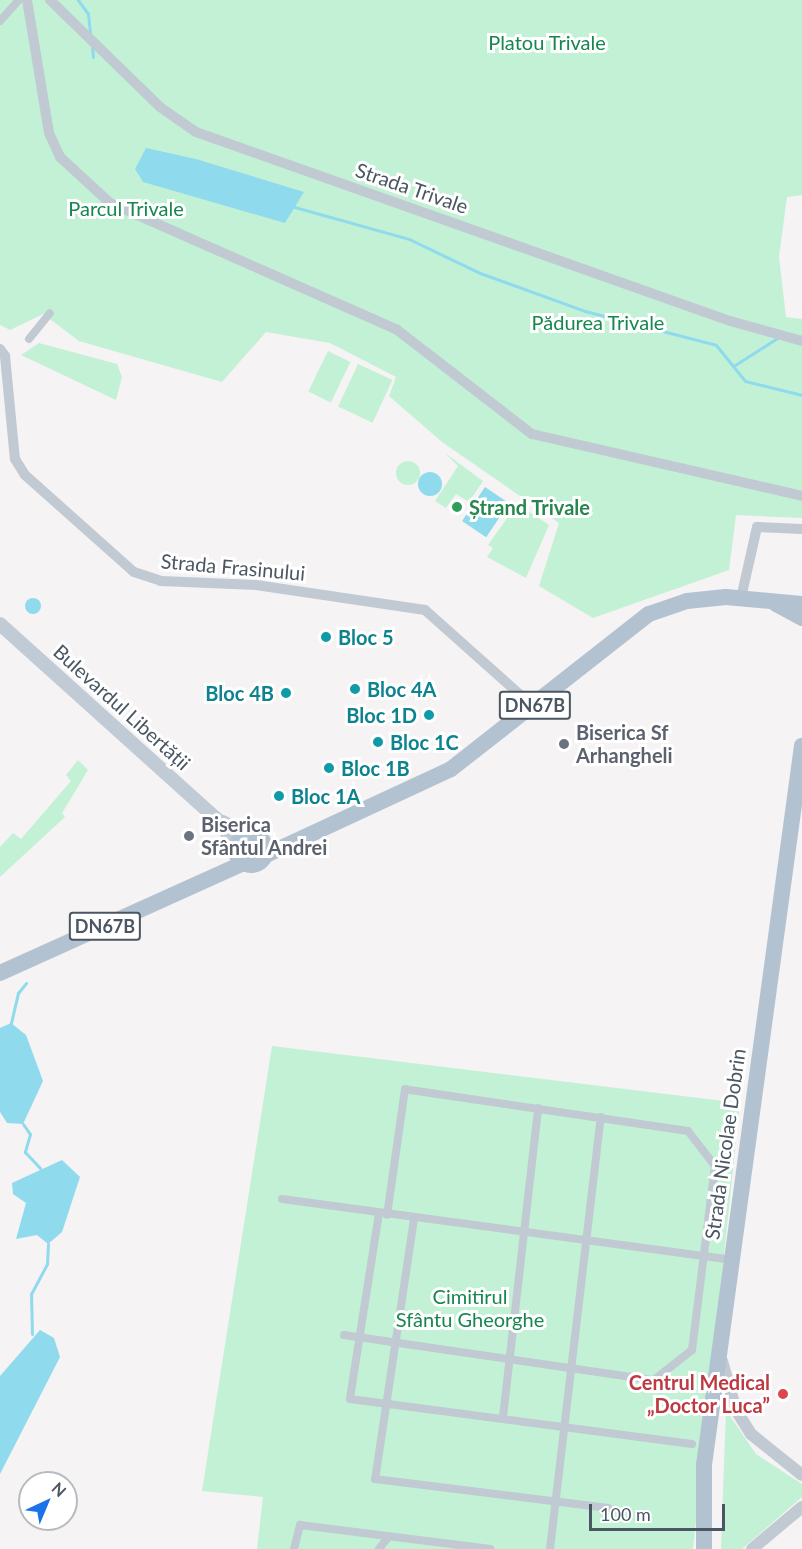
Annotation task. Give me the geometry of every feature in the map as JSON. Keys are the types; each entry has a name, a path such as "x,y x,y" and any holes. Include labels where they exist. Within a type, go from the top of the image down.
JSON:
{"main road":[{"name":"DN67B","path":"265,848 304,838 451,769 649,614 687,601 768,599"},
{"path":"768,599 802,604"},
{"path":"768,599 802,618"},
{"name":"Bulevardul Libertății","path":"0,624 218,820 241,849"},
{"name":"Strada Nicolae Dobrin","path":"704,1549 704,1465 730,1260 802,746"},
{"path":"241,849 254,865 265,848"},
{"path":"241,849 265,848"},
{"name":"DN67B","path":"0,973 210,879 241,849"}],"street":[{"path":"0,21 19,0"},
{"path":"27,0 49,133 60,158 110,203 396,329 532,434 802,495"},
{"name":"Strada Trivale","path":"50,0 160,107 196,132 730,321 802,341"},
{"path":"29,339 50,313"},
{"name":"Strada Frasinului","path":"0,349 6,356 15,459 25,475 134,572 161,581 256,585 425,610 534,706"},
{"path":"741,598 757,527 802,530"},
{"path":"344,1335 360,1337 396,1342 509,1355 573,1364 654,1380 693,1350 715,1166 688,1131 601,1116 405,1089 360,1337 350,1399 567,1424 692,1443"},
{"path":"503,1417 522,1233 538,1108"},
{"path":"550,1549 558,1502 601,1116"},
{"path":"282,1199 414,1219 587,1239 730,1260"},
{"path":"414,1219 375,1479 608,1508"},
{"path":"720,1349 736,1410 751,1434 802,1475"},
{"path":"752,1549 802,1507"},
{"path":"294,1549 300,1525 490,1549"},
{"path":"379,1549 389,1536"}],"green space":[{"name":"Pădurea Trivale","path":"0,0 802,0 802,195 787,197 779,257 786,317 802,319 802,518 736,515 729,570 593,618 539,586 559,523 442,442 389,396 396,377 330,343 266,332 222,382 79,341 43,314 10,330 0,325"},
{"path":"39,343 117,364 122,377 116,400 21,355"},
{"path":"328,351 350,362 331,402 308,391"},
{"path":"358,364 392,380 373,423 338,407"},
{"path":"445,453 483,481 469,502 456,494 446,508 435,501 458,466"},
{"path":"408,461 413,462 419,468 419,478 413,484 408,485 403,484 397,478 396,473 397,468 403,462"},
{"path":"517,504 549,525 526,578 487,557 493,548 488,545"},
{"path":"78,760 88,770 62,813 65,817 0,877 0,847 13,833 21,839 71,781 66,775"},
{"name":"Cimitirul Sfântu Gheorghe","path":"272,1046 740,1103 693,1549 257,1549 263,1497 202,1491"},
{"path":"726,1410 756,1454 802,1484 802,1497 742,1549 721,1549"}],"water":[{"path":"146,148 196,159 304,192 285,223 143,182 135,169"},
{"path":"430,472 435,473 441,479 441,489 435,495 430,496 425,495 419,489 418,484 419,479 425,473"},
{"path":"485,487 509,503 486,537 462,521"},
{"path":"30,598 36,598 41,606 39,612 30,614 25,609 25,603"},
{"path":"11,1023 26,1035 43,1081 23,1124 7,1123 0,1112 0,1028"},
{"path":"62,1160 80,1177 62,1232 48,1244 37,1235 16,1239 26,1203 13,1194 12,1183"},
{"path":"40,1330 54,1338 60,1357 0,1474 0,1376"}],"waterway":[{"path":"78,0 88,14 90,34"},
{"path":"92,46 93,57"},
{"path":"291,206 409,239 480,273 585,311 716,345 745,381 802,395"},
{"path":"735,365 779,337"},
{"path":"11,1023 18,993 26,983"},
{"path":"23,1124 30,1134 25,1152 40,1168"},
{"path":"32,1334 31,1294 47,1264 48,1244"}],"place":[{"name":"Ștrand Trivale","path":"457,507"},
{"name":"Bloc 5","path":"326,637"},
{"name":"Bloc 4A","path":"355,689"},
{"name":"Bloc 4B","path":"286,693"},
{"name":"Bloc 1D","path":"429,715"},
{"name":"Bloc 1C","path":"378,742"},
{"name":"Biserica Sf Arhangheli","path":"564,744"},
{"name":"Bloc 1B","path":"329,768"},
{"name":"Bloc 1A","path":"279,796"},
{"name":"Biserica Sfântul Andrei","path":"189,836"},
{"name":"Centrul Medical „Doctor Luca”","path":"783,1394"}],"park label":[{"name":"Platou Trivale","path":"547,42"},
{"name":"Parcul Trivale","path":"126,208"}]}
